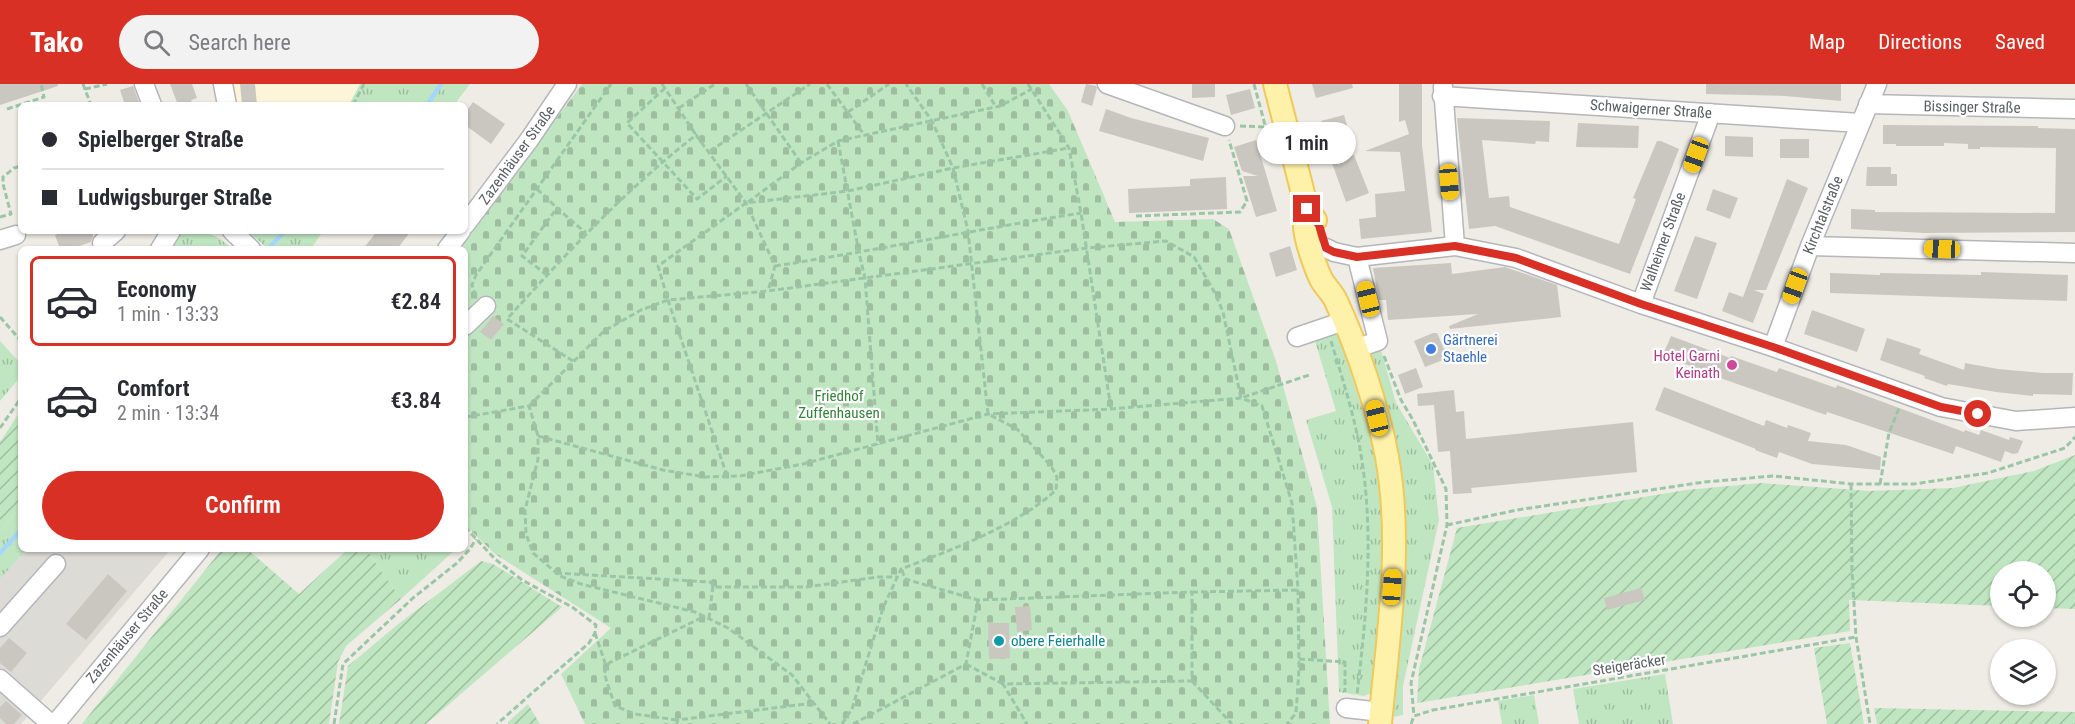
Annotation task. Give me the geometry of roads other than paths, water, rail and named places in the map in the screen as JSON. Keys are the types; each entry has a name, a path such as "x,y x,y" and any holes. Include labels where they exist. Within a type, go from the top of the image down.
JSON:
{"main road":[{"path":"1275,84 1307,209 1305,229 1320,278 1336,300"},
{"path":"1307,209 1342,253 1334,273 1336,325 1355,349 1373,398 1387,457 1393,510 1393,570 1380,718"}],"street":[{"path":"144,84 151,102"},
{"path":"224,84 227,102"},
{"name":"Zazenhäuser Straße","path":"468,221 529,140 567,84"},
{"path":"1107,84 1225,126"},
{"name":"Kirchtalstraße","path":"1773,347 1810,246 1877,84"},
{"path":"1443,90 1455,246"},
{"name":"Schwaigerner Straße","path":"1443,90 1860,123"},
{"name":"Bissinger Straße","path":"1868,104 2075,109"},
{"name":"Walheimer Straße","path":"1641,304 1711,113"},
{"path":"102,243 112,234"},
{"path":"235,234 248,246"},
{"path":"449,246 459,234"},
{"path":"1355,349 1378,341 1342,253 1455,246 1516,258 1641,304 1773,347 1941,407 2016,421 2075,417"},
{"path":"1810,246 2075,253"},
{"path":"468,323 486,306"},
{"path":"1297,337 1336,325"},
{"name":"Zazenhäuser Straße","path":"58,723 198,552"},
{"path":"0,627 56,564"},
{"path":"0,679 58,723"},
{"path":"1350,709 1380,718"}],"waterway":[{"path":"429,102 441,84"},
{"path":"271,246 282,234"},
{"path":"0,553 18,533"}],"place":[{"name":"Gärtnerei Staehle","path":"1431,349"},
{"name":"Hotel Garni Keinath","path":"1732,365"},
{"name":"obere Feierhalle","path":"999,641"}],"park label":[{"name":"Friedhof Zuffenhausen","path":"839,404"}]}
